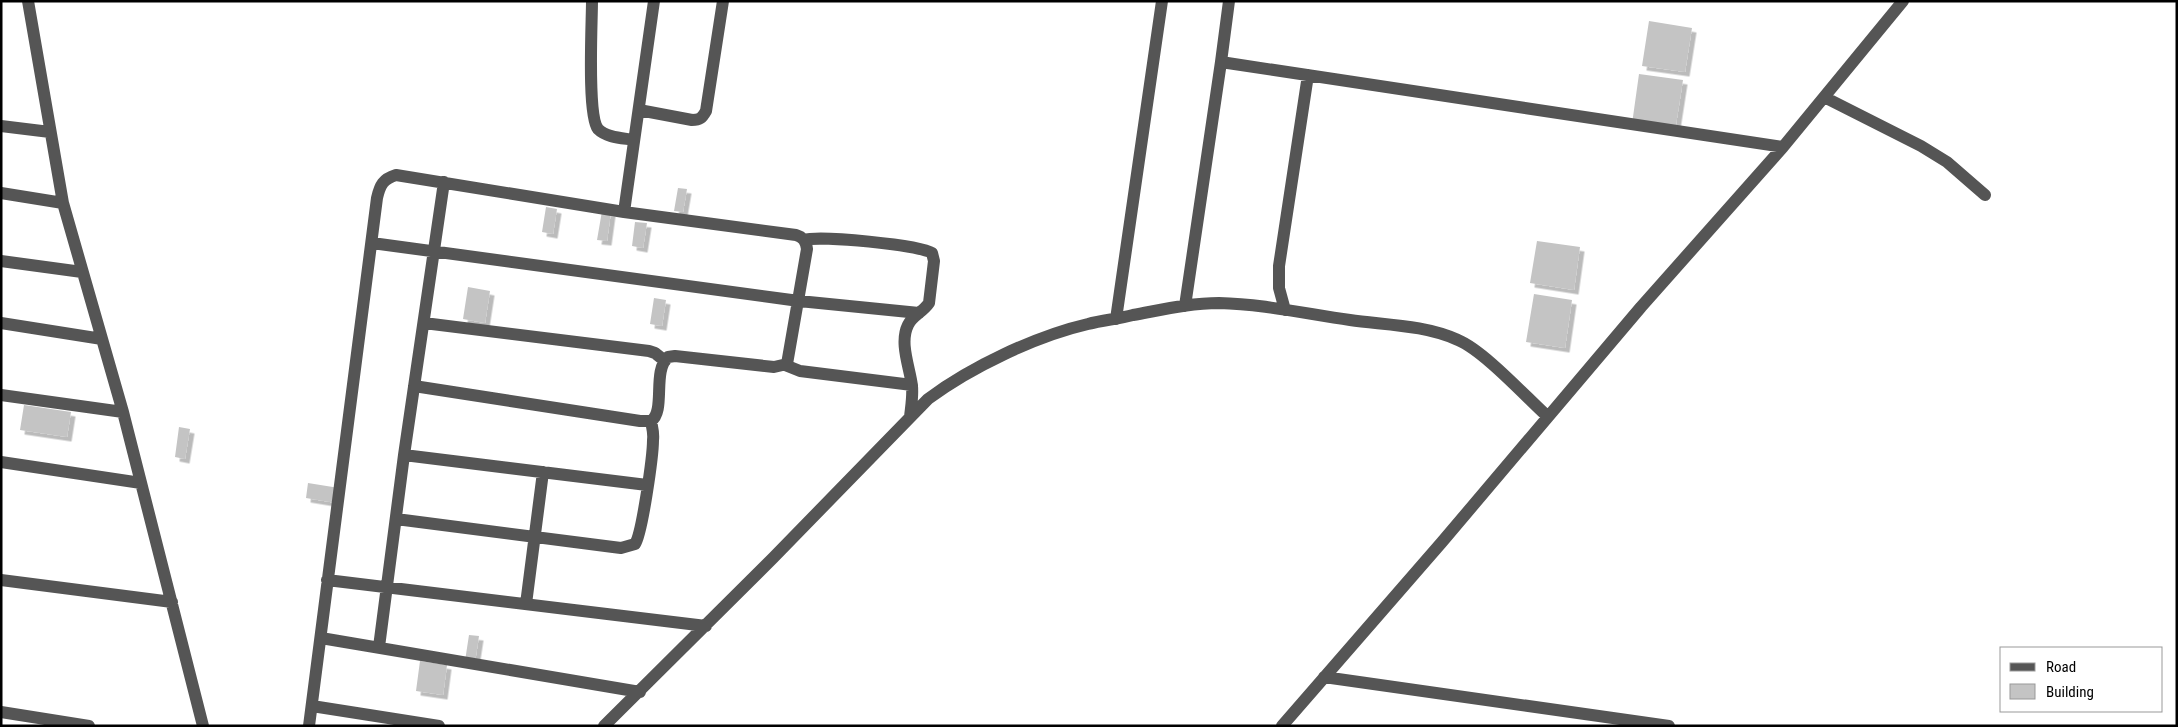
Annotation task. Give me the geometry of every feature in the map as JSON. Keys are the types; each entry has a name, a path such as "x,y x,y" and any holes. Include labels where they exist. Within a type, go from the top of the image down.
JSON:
{"street":[{"path":"28,1 63,203 123,412 203,726"},
{"path":"592,1 591,102 594,121 598,129 606,134 634,140"},
{"path":"624,212 654,1"},
{"path":"639,110 692,120 700,119 704,116 723,1"},
{"path":"1116,319 1162,1"},
{"path":"1185,306 1229,1"},
{"path":"1282,726 1442,542 1547,416 1783,147 1903,1"},
{"path":"1221,62 1783,147"},
{"path":"1286,310 1278,278 1308,75"},
{"path":"1824,97 1921,146 1947,162 1985,195"},
{"path":"1,126 50,132"},
{"path":"309,726 372,243 380,188 387,178 396,175 444,182 624,212 796,235 804,240 824,238 929,251 934,261 930,296 925,308 909,323 906,332 906,346 912,386 910,417"},
{"path":"379,647 404,455 444,182"},
{"path":"1,193 63,203"},
{"path":"785,365 790,357 807,249 804,240"},
{"path":"372,243 799,301 919,313"},
{"path":"1,260 82,272"},
{"path":"604,726 706,626 928,399 947,384 980,367 1059,333 1088,324 1185,306 1219,303 1408,327 1443,334 1460,340 1482,356 1547,416"},
{"path":"1,323 102,339"},
{"path":"424,323 655,353 665,361"},
{"path":"396,519 621,548 635,544 640,532 653,442 650,421 656,413 662,365 665,361 675,356 774,367 785,365 800,371 912,386"},
{"path":"414,386 650,421"},
{"path":"1,395 123,412"},
{"path":"404,455 647,485"},
{"path":"1,462 141,482"},
{"path":"526,604 543,472"},
{"path":"1,580 172,602"},
{"path":"327,580 706,626"},
{"path":"321,638 640,692"},
{"path":"1324,677 1669,726"},
{"path":"312,706 439,726"},
{"path":"5,717 90,726"}],"building":[{"path":"1649,21 1692,28 1685,72 1642,66"},
{"path":"1639,74 1683,80 1675,131 1632,124"},
{"path":"678,188 687,189 683,212 674,211"},
{"path":"546,207 557,209 553,234 542,232"},
{"path":"602,211 611,212 607,241 597,240"},
{"path":"635,222 647,223 643,248 632,246"},
{"path":"1537,241 1580,247 1574,290 1530,283"},
{"path":"468,287 490,291 485,323 463,319"},
{"path":"1534,294 1572,300 1565,348 1526,342"},
{"path":"654,298 666,300 662,326 650,324"},
{"path":"24,405 71,412 67,437 20,430"},
{"path":"179,427 190,429 185,459 175,457"},
{"path":"308,483 339,488 336,503 306,498"},
{"path":"469,635 479,636 475,662 465,661"},
{"path":"420,661 447,665 443,695 416,691"}]}
